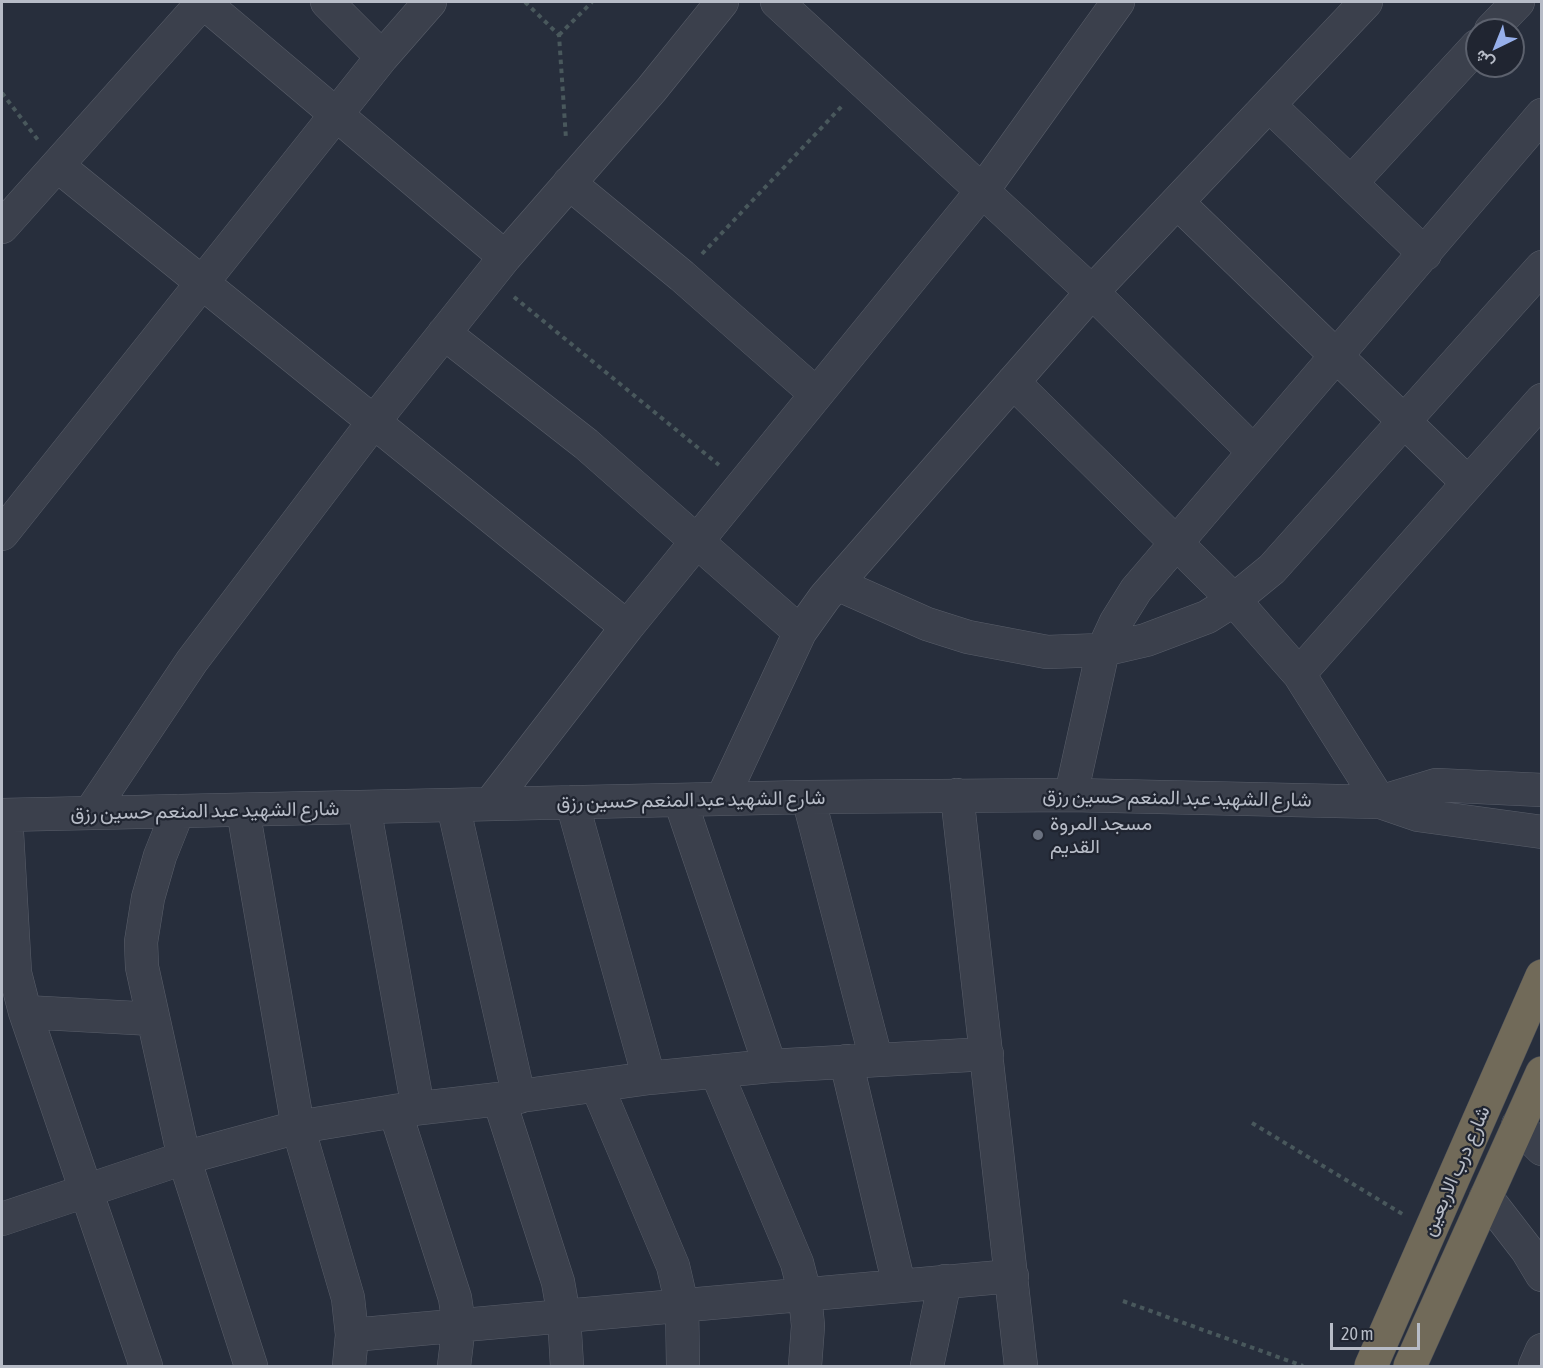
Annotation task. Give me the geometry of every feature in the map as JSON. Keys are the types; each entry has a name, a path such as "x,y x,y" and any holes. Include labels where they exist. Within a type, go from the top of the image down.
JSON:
{"highway":[{"name":"شارع درب الاربعين","path":"1371,1366 1542,976"},
{"name":"شارع درب الاربعين","path":"1410,1366 1542,1073"}],"street":[{"path":"2,227 203,2 338,114 498,267"},
{"path":"327,2 382,57"},
{"path":"2,534 382,57 430,2"},
{"path":"90,813 192,662 375,420 498,267 651,90 722,2"},
{"path":"777,2 983,189 1092,292 1254,452"},
{"path":"490,804 627,627 983,189 1118,2"},
{"path":"722,799 800,632 837,585 1092,292 1366,2"},
{"path":"1503,18 1518,2"},
{"path":"1351,183 1465,59"},
{"path":"1269,105 1425,254"},
{"path":"1071,795 1103,650 1116,622 1136,590 1542,115"},
{"path":"58,166 201,283 375,420 627,627"},
{"path":"569,183 682,276 815,393"},
{"path":"1177,202 1468,483"},
{"path":"837,585 927,624 968,637 1047,652 1103,650 1146,640 1207,617 1234,600 1272,570 1542,267"},
{"path":"444,333 586,444 800,632"},
{"path":"1013,382 1234,600 1299,674 1380,802"},
{"path":"1299,674 1542,400"},
{"name":"شارع الشهيد عبد المنعم حسين رزق","path":"1380,802 1436,785 1542,790"},
{"path":"957,795 1021,1366"},
{"name":"شارع الشهيد عبد المنعم حسين رزق","path":"4,815 808,797 1071,795 1380,802 1418,815 1542,831"},
{"path":"808,797 861,1060 899,1285"},
{"path":"680,800 770,1066"},
{"path":"572,802 650,1078"},
{"path":"453,805 509,1098 550,1251 564,1316 567,1366"},
{"path":"364,807 406,1109 455,1298 459,1325 454,1366"},
{"path":"243,810 298,1127 348,1298 351,1351 459,1325 1012,1276"},
{"path":"178,811 160,856 148,898 141,942 142,967 183,1158 251,1366"},
{"path":"4,815 8,975 25,1012 146,1366"},
{"path":"25,1012 153,1019"},
{"path":"2,1219 183,1158 298,1127 406,1109 716,1071 861,1060 987,1054"},
{"path":"716,1071 797,1263 805,1294 808,1326 805,1366"},
{"path":"597,1086 674,1266 682,1305 683,1366"},
{"path":"1518,1125 1542,1149"},
{"path":"1485,1197 1527,1250 1542,1275"},
{"path":"927,1366 945,1281"},
{"path":"1535,1366 1542,1350"}],"path":[{"path":"525,2 560,35 569,183"},
{"path":"560,35 592,2"},
{"path":"682,276 864,83"},
{"path":"2,93 58,166"},
{"path":"498,267 742,484"},
{"path":"1252,1123 1430,1231"},
{"path":"1123,1301 1303,1366"}],"place":[{"name":"مسجد المروة القديم","path":"1038,835"}]}
